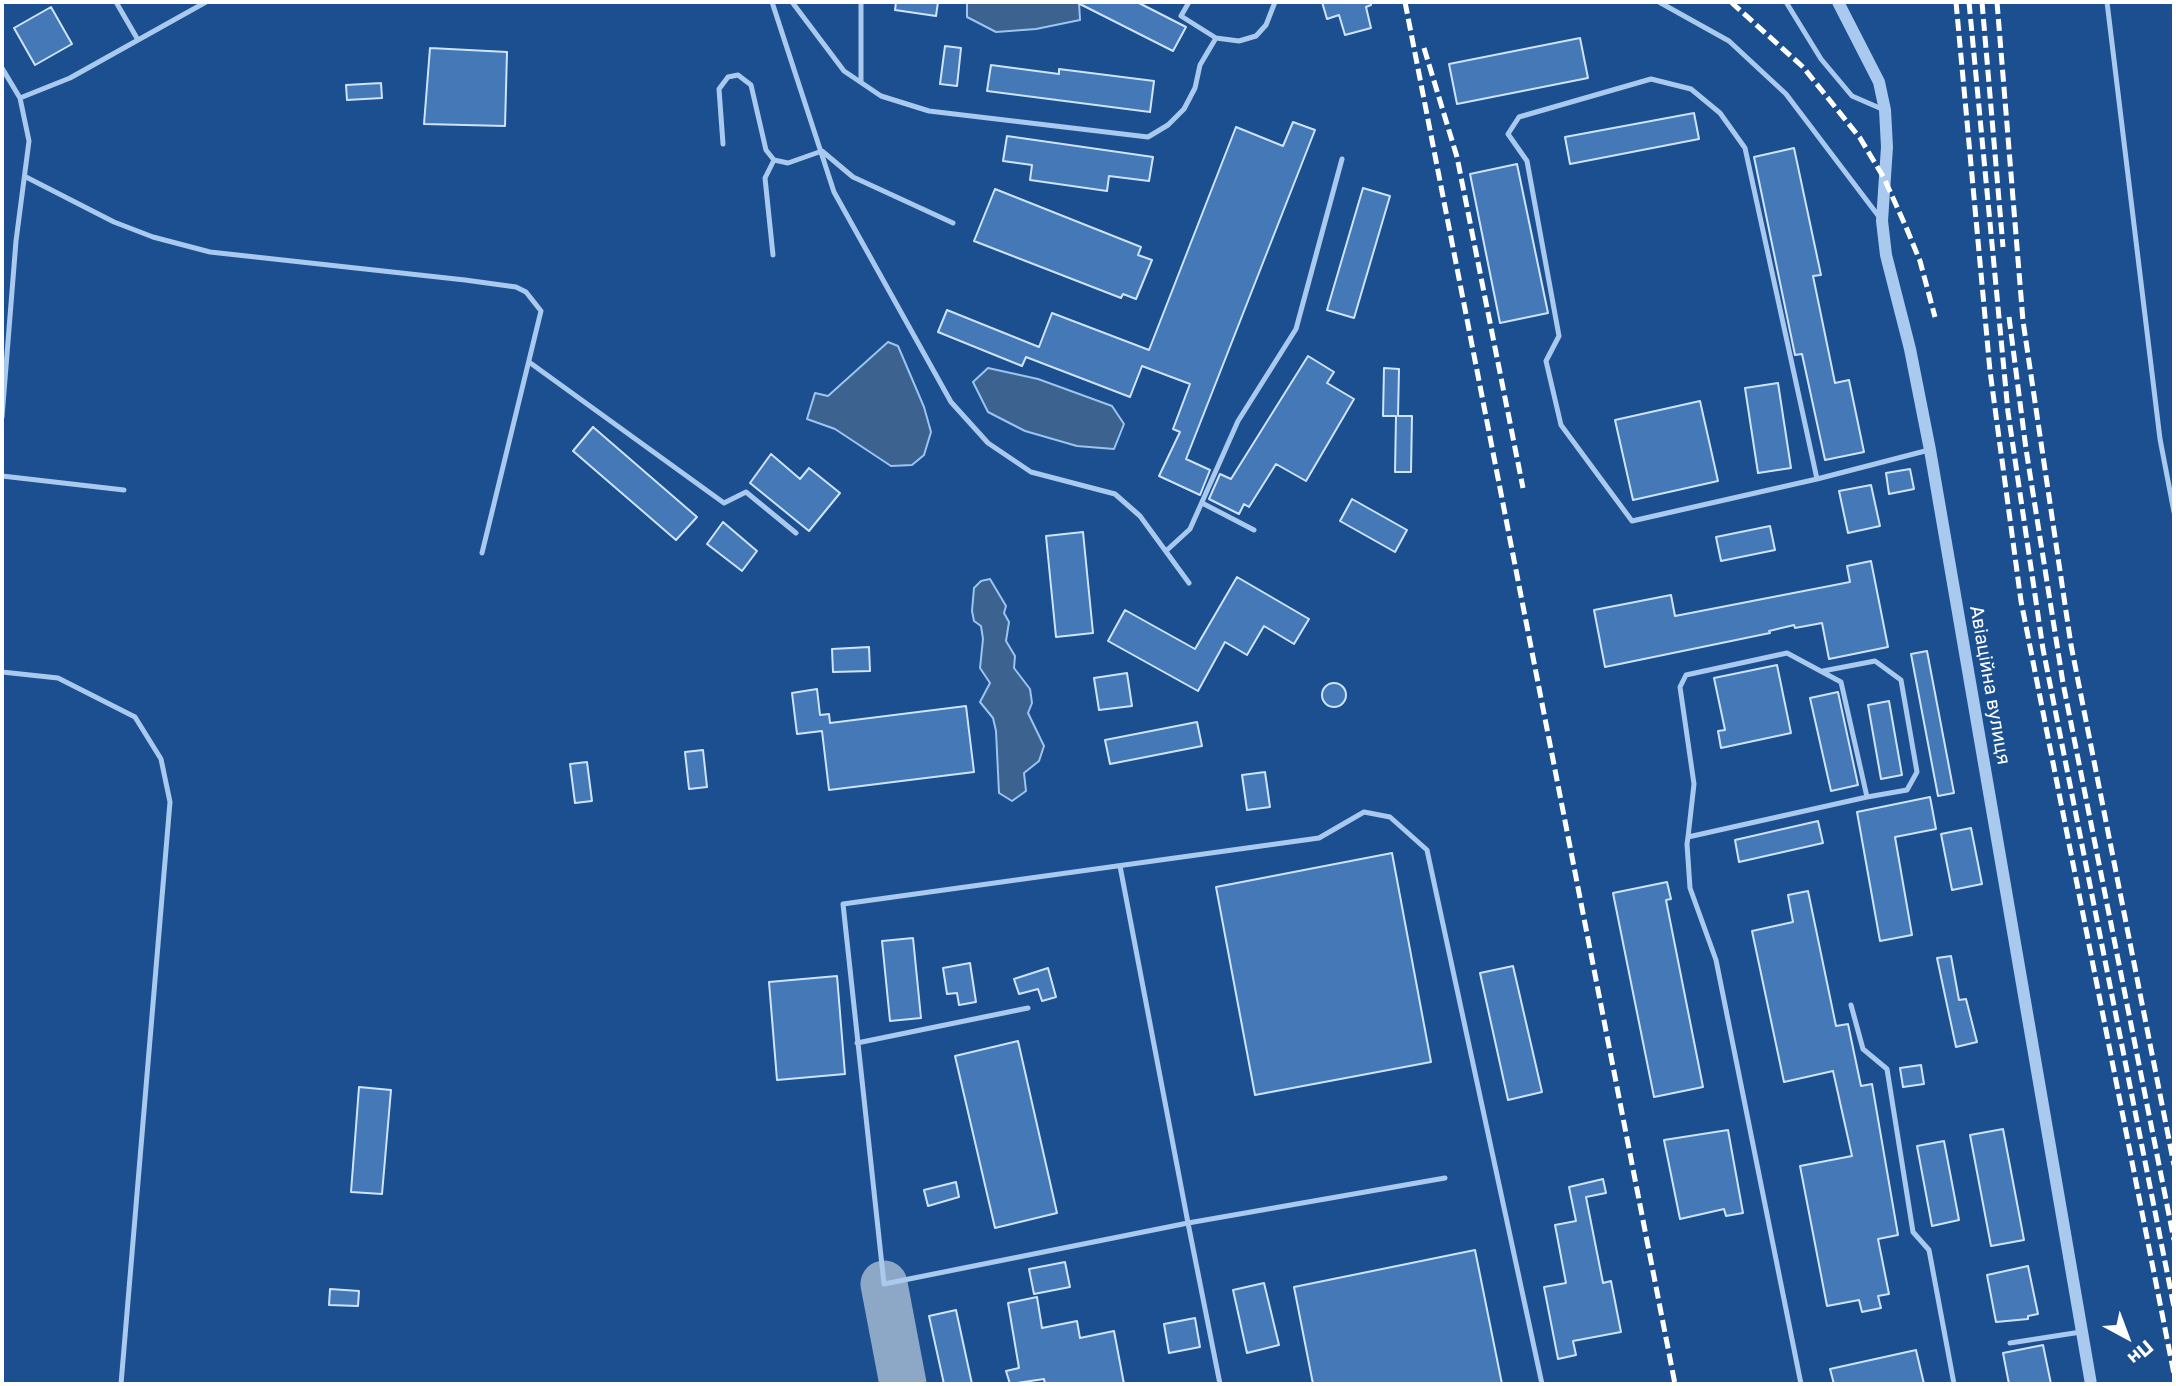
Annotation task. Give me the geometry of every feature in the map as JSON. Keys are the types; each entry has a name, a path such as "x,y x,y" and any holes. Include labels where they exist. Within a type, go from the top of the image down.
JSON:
{"street":[{"name":"Авіаційна вулиця","path":"1838,2 1879,82 1885,110 1887,147 1882,221 1886,255 1910,349 1930,450 2091,1384"}],"lane":[{"path":"117,2 138,40"},
{"path":"20,98 70,78 206,2"},
{"path":"772,2 834,192 951,402 988,443 1031,472 1115,494 1140,516 1189,583"},
{"path":"792,2 828,54 881,96 929,111 1148,137 1168,125 1184,108 1195,88 1200,65 1216,38"},
{"path":"861,82 862,2"},
{"path":"1189,2 1181,16 1216,38 1239,41 1255,36 1266,25 1275,2"},
{"path":"1659,2 1728,41 1786,94 1882,221"},
{"path":"1786,2 1821,59 1852,96 1885,110"},
{"path":"2107,2 2160,439 2174,512"},
{"path":"2,68 20,98 29,141 16,241 2,417"},
{"path":"723,144 719,89 727,78 738,75 751,85 765,150 774,160 788,163 822,151"},
{"path":"1816,480 1745,148 1720,113 1691,89 1651,79 1519,117 1508,134 1527,161 1559,337 1546,361 1561,425 1632,521 1816,480 1930,450"},
{"path":"822,151 853,177 953,223"},
{"path":"1166,551 1190,529 1204,504 1238,421 1296,329 1342,159"},
{"path":"773,255 765,178 774,160"},
{"path":"26,177 127,227 210,252 516,287 537,302 541,311 482,552"},
{"path":"529,362 724,503 746,492 796,533"},
{"path":"2,477 124,490"},
{"path":"1204,504 1254,530"},
{"path":"1801,1384 1716,960 1690,888 1688,837 1693,784 1680,687 1686,675 1787,653 1841,682 1867,797"},
{"path":"1688,837 1907,790 1917,772 1901,680 1875,662 1822,671"},
{"path":"2,672 58,678 135,717 161,759 170,802 121,1384"},
{"path":"1444,1178 1188,1223 884,1284 843,904 1319,838 1364,812 1390,817 1427,850 1542,1384"},
{"path":"1120,866 1220,1384"},
{"path":"1851,1005 1863,1049 1887,1069 1913,1232 1929,1250 1954,1384"},
{"path":"857,1044 1028,1008"},
{"path":"2010,1343 2081,1332"}],"water":[{"path":"967,2 1079,2 1080,20 1036,29 996,32 967,17"},
{"path":"888,342 898,346 924,407 931,432 924,455 912,465 891,466 835,429 807,419 815,393 828,396"},
{"path":"988,368 1038,379 1112,406 1124,424 1114,449 1077,446 1025,431 988,412 973,382"},
{"path":"990,579 1006,606 1004,613 1009,622 1006,641 1015,656 1014,668 1030,689 1032,703 1028,713 1044,746 1039,761 1024,773 1026,791 1012,801 999,793 996,731 993,718 980,702 990,683 980,668 983,639 981,626 974,621 972,611 974,588 981,581"}],"building":[{"path":"896,2 938,2 936,16 895,10"},
{"path":"1076,2 1137,2 1186,27 1173,51"},
{"path":"1322,2 1371,2 1371,5 1366,7 1371,28 1345,35 1339,15 1327,19"},
{"path":"51,7 72,44 35,65 14,28"},
{"path":"1580,38 1588,78 1457,104 1449,64"},
{"path":"945,46 961,48 957,86 940,84"},
{"path":"430,48 507,52 505,126 424,124"},
{"path":"991,65 1059,74 1059,69 1154,81 1150,112 987,91"},
{"path":"381,83 382,98 347,100 346,85"},
{"path":"1694,113 1699,139 1570,164 1565,137"},
{"path":"1293,122 1315,130 1186,459 1210,470 1200,495 1159,476 1180,432 1173,429 1190,384 1142,366 1130,397 1026,357 1022,366 938,332 947,310 1039,347 1052,313 1149,350 1236,127 1283,146"},
{"path":"1007,136 1153,157 1149,181 1109,176 1107,191 1030,180 1032,165 1003,161"},
{"path":"1794,148 1821,275 1813,276 1835,383 1849,380 1864,452 1825,460 1802,354 1795,355 1754,157"},
{"path":"1517,164 1548,313 1500,323 1470,174"},
{"path":"1363,188 1390,196 1354,318 1327,310"},
{"path":"995,189 1141,247 1138,255 1152,260 1136,299 1123,294 1121,298 974,241"},
{"path":"1308,356 1334,372 1327,383 1354,399 1306,481 1276,464 1249,507 1244,504 1239,514 1209,499 1220,474 1231,479"},
{"path":"1384,368 1399,369 1398,416 1412,416 1411,472 1395,472 1396,416 1383,416"},
{"path":"1778,383 1791,468 1758,473 1745,388"},
{"path":"1700,401 1718,481 1633,500 1615,420"},
{"path":"593,427 697,517 676,540 573,451"},
{"path":"771,454 800,479 809,468 840,493 809,531 750,483"},
{"path":"1910,469 1914,489 1889,494 1886,473"},
{"path":"1871,485 1880,526 1848,533 1839,491"},
{"path":"1352,499 1407,530 1395,552 1340,521"},
{"path":"723,522 757,551 742,571 707,544"},
{"path":"1770,526 1775,550 1721,561 1716,537"},
{"path":"1083,532 1093,633 1056,637 1046,536"},
{"path":"1871,561 1888,647 1829,659 1822,623 1795,628 1794,625 1769,631 1770,633 1605,667 1594,610 1671,595 1675,616 1850,582 1847,566"},
{"path":"1237,577 1309,619 1294,644 1264,626 1247,655 1225,642 1198,691 1108,641 1125,610 1195,649"},
{"path":"869,647 870,671 833,672 832,649"},
{"path":"1927,651 1954,793 1938,796 1911,654"},
{"path":"1777,665 1791,733 1721,748 1718,731 1725,730 1714,678"},
{"path":"1127,673 1132,706 1099,710 1094,678"},
{"path":"1334,683 1345,690 1346,695 1339,706 1334,707 1323,700 1322,695 1329,684"},
{"path":"817,689 820,715 829,714 830,723 966,706 974,772 829,790 822,731 797,734 792,693"},
{"path":"1838,692 1858,785 1831,791 1810,698"},
{"path":"1889,701 1902,775 1881,779 1868,705"},
{"path":"1197,722 1202,746 1110,764 1105,740"},
{"path":"703,750 707,787 689,789 685,752"},
{"path":"587,762 592,801 575,803 570,764"},
{"path":"1265,772 1270,807 1247,810 1242,775"},
{"path":"1930,797 1936,829 1895,837 1912,935 1880,941 1857,812"},
{"path":"1818,821 1823,843 1739,862 1735,840"},
{"path":"1971,828 1982,884 1952,890 1941,834"},
{"path":"1392,853 1431,1062 1255,1095 1216,887"},
{"path":"1667,882 1671,899 1666,900 1703,1087 1654,1097 1613,893"},
{"path":"1808,891 1836,1026 1848,1024 1861,1086 1872,1084 1898,1235 1878,1239 1889,1294 1878,1296 1881,1308 1862,1312 1859,1300 1827,1306 1800,1166 1852,1156 1833,1071 1784,1082 1752,931 1793,922 1788,895"},
{"path":"913,938 921,1018 890,1021 882,941"},
{"path":"1951,956 1959,1000 1966,999 1977,1042 1956,1047 1937,958"},
{"path":"970,963 976,1002 959,1005 957,993 947,994 943,968"},
{"path":"1513,966 1542,1092 1508,1100 1480,973"},
{"path":"1048,968 1056,997 1042,1001 1038,989 1019,994 1014,979"},
{"path":"837,976 845,1074 777,1080 769,982"},
{"path":"1018,1041 1057,1213 995,1228 955,1056"},
{"path":"1921,1065 1924,1084 1903,1087 1900,1068"},
{"path":"359,1087 391,1090 382,1194 351,1192"},
{"path":"2003,1129 2024,1240 1991,1246 1970,1135"},
{"path":"1728,1130 1743,1213 1726,1216 1724,1209 1680,1219 1664,1140"},
{"path":"1944,1141 1959,1220 1932,1226 1917,1146"},
{"path":"1603,1179 1606,1193 1586,1197 1603,1283 1611,1281 1621,1332 1573,1341 1576,1355 1558,1359 1544,1287 1566,1283 1555,1225 1576,1221 1569,1187"},
{"path":"956,1182 959,1197 928,1206 924,1190"},
{"path":"1475,1250 1502,1384 1313,1384 1294,1287"},
{"path":"1065,1262 1070,1287 1034,1294 1029,1269"},
{"path":"2028,1266 2038,1314 2028,1316 2028,1319 1996,1322 1987,1275"},
{"path":"1264,1283 1279,1345 1247,1353 1233,1290"},
{"path":"330,1289 359,1291 358,1306 329,1305"},
{"path":"1037,1297 1042,1328 1077,1321 1080,1338 1114,1331 1124,1384 1045,1384 1044,1379 1010,1384 1006,1371 1019,1368 1008,1303"},
{"path":"956,1310 972,1384 944,1384 929,1316"},
{"path":"1195,1318 1200,1347 1169,1353 1164,1324"},
{"path":"2043,1345 2051,1384 2009,1384 2003,1353"},
{"path":"1916,1350 1924,1384 1834,1384 1830,1369"}],"taxiway":[{"path":"884,1284 903,1384"}],"railway":[{"path":"1405,2 1675,1384"},
{"path":"1731,2 1803,67 1860,138 1884,178 1906,227 1920,261 1935,317"},
{"path":"1956,2 1990,371 2021,601 2174,1374"},
{"path":"1969,2 2008,412 2043,649 2174,1307"},
{"path":"1982,2 2003,247"},
{"path":"1997,2 2023,321 2071,645 2174,1165"},
{"path":"1424,48 1457,157 1523,488"},
{"path":"2009,317 2026,449 2063,683 2174,1240"}]}
